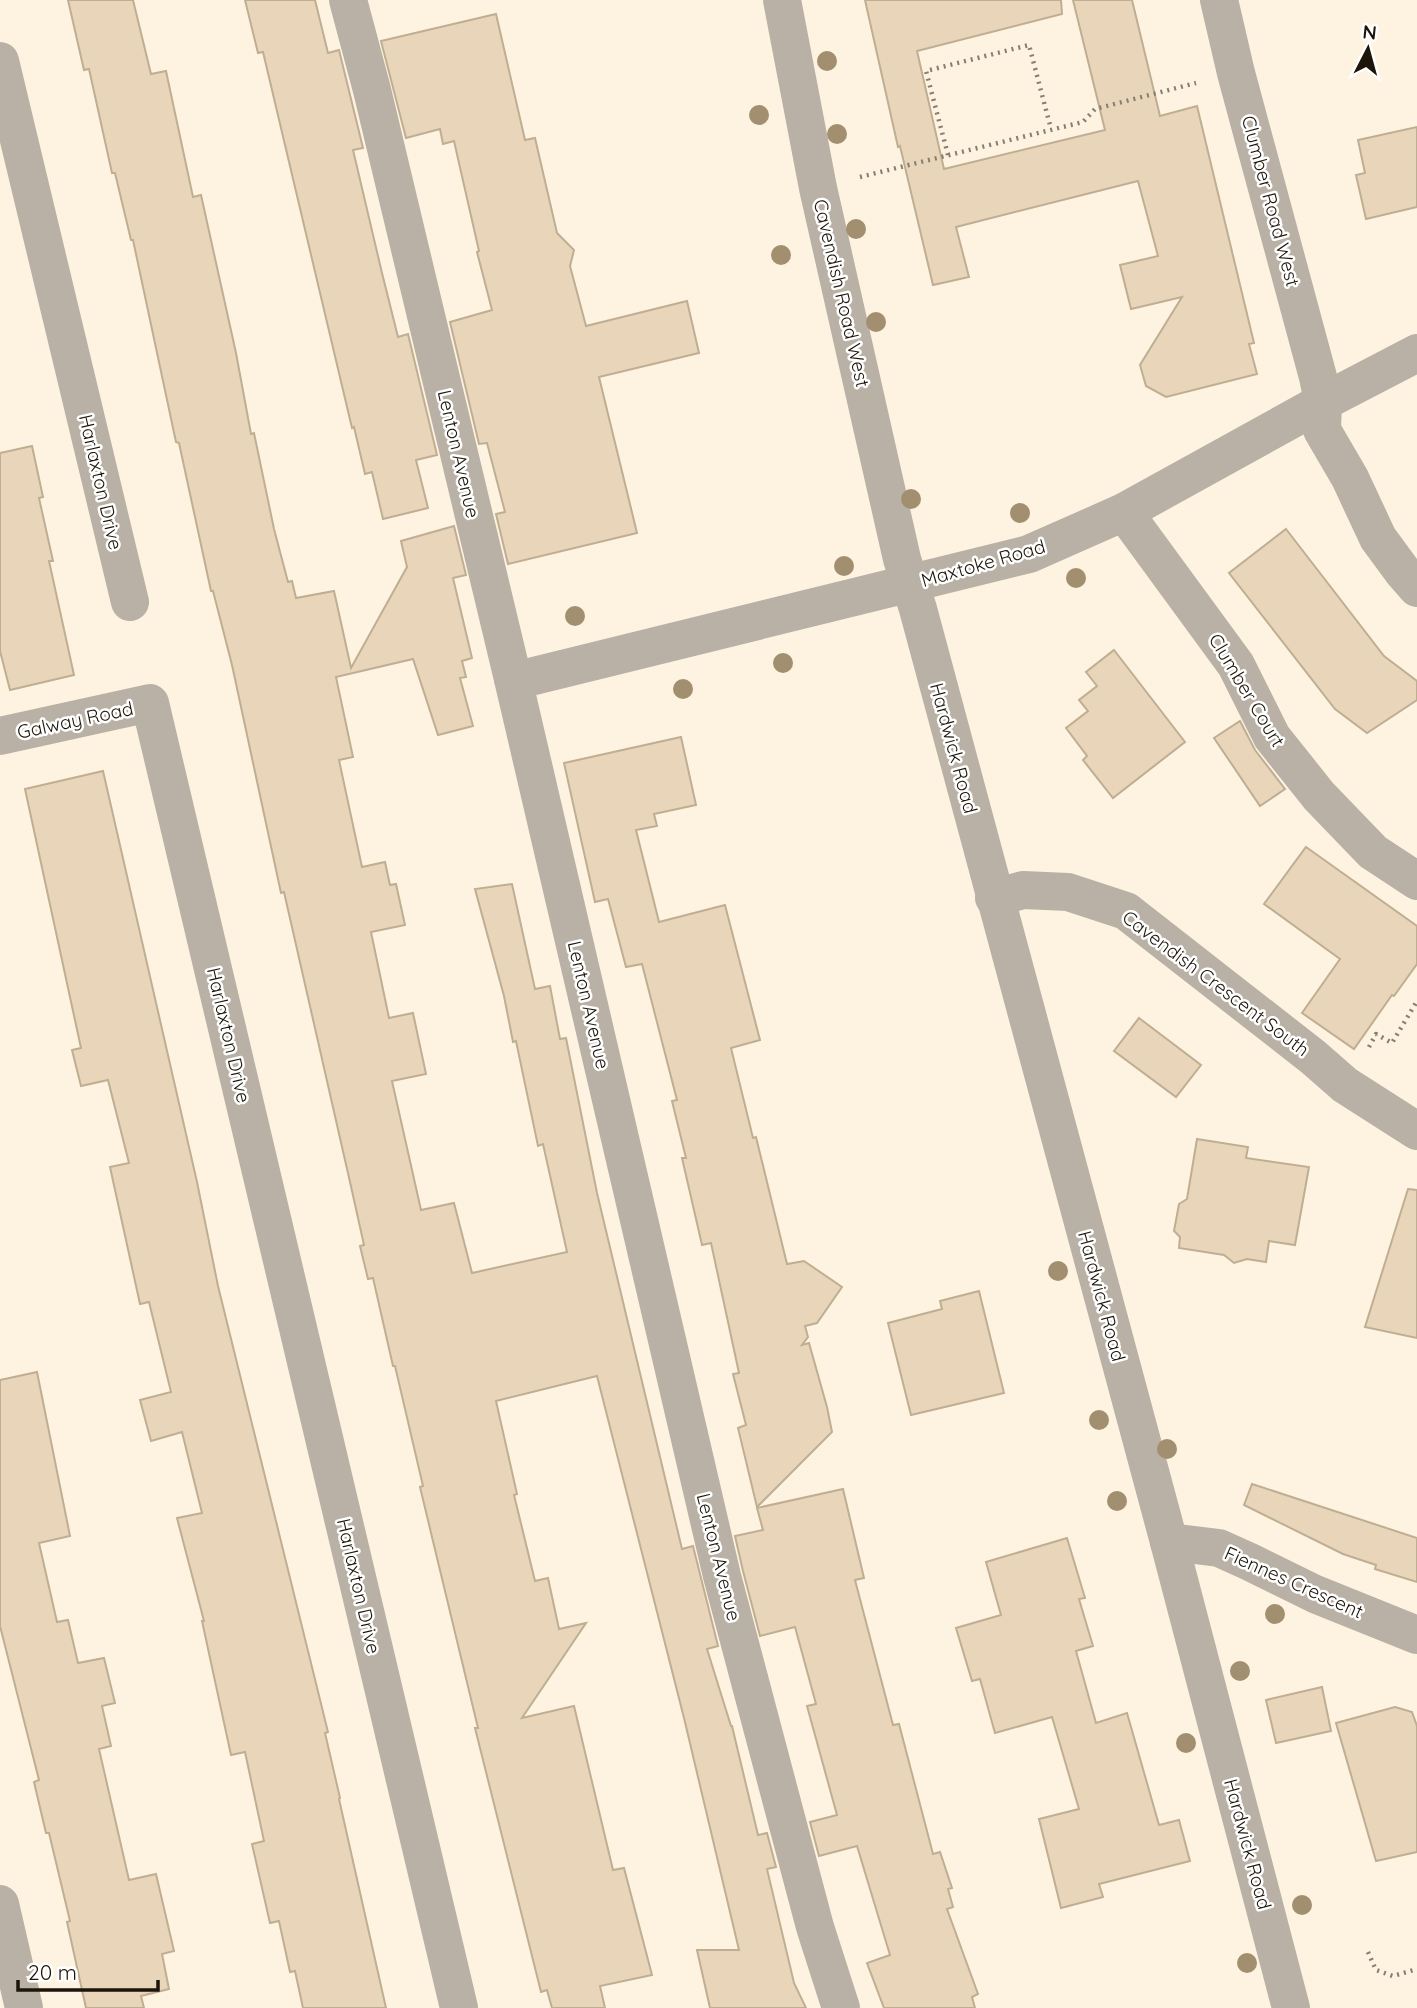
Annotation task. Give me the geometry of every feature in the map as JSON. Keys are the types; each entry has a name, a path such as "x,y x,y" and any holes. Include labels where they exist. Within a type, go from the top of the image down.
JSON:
{"street":[{"name":"Lenton Avenue","path":"348,0 513,679 722,1576 815,1927 841,2008"},
{"name":"Cavendish Road West","path":"782,0 818,188 902,559 910,584"},
{"name":"Clumber Road West","path":"1219,0 1236,73 1315,364 1323,402 1322,430 1350,478 1378,538 1417,588"},
{"name":"Harlaxton Drive","path":"0,61 130,603"},
{"name":"Maxtoke Road","path":"513,679 1029,554 1124,512 1417,353"},
{"name":"Clumber Court","path":"1124,512 1236,665 1272,737 1319,796 1373,852 1417,881"},
{"name":"Hardwick Road","path":"910,584 1169,1542 1291,2008"},
{"name":"Harlaxton Drive","path":"150,704 459,2008"},
{"name":"Galway Road","path":"0,737 150,704"},
{"name":"Cavendish Crescent South","path":"994,898 1023,890 1068,892 1126,911 1345,1085 1417,1131"},
{"name":"Fiennes Crescent","path":"1169,1542 1219,1548 1315,1594 1417,1635"},
{"path":"0,1904 24,2008"}],"path":[{"path":"948,155 926,71 1030,45 1051,129"},
{"path":"906,166 1083,122 1095,109 1236,73"},
{"path":"1364,1055 1376,1034 1392,1043 1417,1001"},
{"path":"1368,1952 1376,1970 1393,1976 1417,1969"}],"building":[{"path":"68,0 133,0 151,74 166,71 193,197 201,195 251,434 254,433 288,582 292,581 296,598 334,591 351,668 407,567 401,541 454,526 466,575 453,578 472,658 462,661 466,677 460,678 473,726 438,735 413,659 336,677 353,757 339,760 362,867 385,862 390,885 396,884 405,925 371,932 389,1018 413,1013 426,1074 392,1081 421,1210 454,1203 472,1273 567,1252 543,1144 538,1146 516,1041 513,1042 504,996 475,889 512,884 535,989 550,986 560,1039 566,1038 597,1193 682,1549 693,1546 718,1646 707,1649 732,1726 758,1835 767,1833 776,1867 767,1869 794,1983 806,2008 710,2008 697,1950 739,1950 684,1718 597,1376 496,1401 517,1494 514,1495 535,1581 548,1578 559,1629 586,1623 522,1718 574,1706 613,1870 624,1868 652,1975 600,1986 605,2008 552,2008 547,1990 541,1992 475,1728 478,1728 420,1487 423,1486 395,1366 373,1278 368,1279 360,1246 364,1245 350,1182 284,892 281,893 232,665 211,591 179,443 176,442 133,240 115,173 112,173 89,69 84,70"},
{"path":"245,0 315,0 328,53 339,50 363,148 353,150 382,273 398,337 408,334 437,455 416,460 428,508 383,519 372,472 365,474 263,52 258,53"},
{"path":"865,0 1061,0 1062,14 917,51 944,169 1105,130 1073,0 1132,0 1160,116 1197,106 1254,343 1249,344 1257,374 1166,397 1146,386 1140,365 1182,297 1131,309 1120,265 1158,256 1138,181 956,227 969,277 933,285"},
{"path":"496,14 525,140 535,138 557,233 574,250 570,266 586,326 687,301 699,353 599,377 637,533 508,564 496,514 505,512 487,443 479,444 450,322 492,310 454,141 443,144 440,129 406,138 381,41"},
{"path":"1417,127 1417,207 1366,219 1356,175 1365,173 1358,140"},
{"path":"32,446 43,497 39,498 53,561 49,561 74,675 10,690 0,651 0,453"},
{"path":"1286,529 1384,656 1417,681 1417,700 1367,733 1335,709 1229,573"},
{"path":"1114,650 1185,742 1113,798 1083,760 1087,756 1066,728 1088,711 1079,700 1097,686 1086,672"},
{"path":"1240,721 1255,750 1285,789 1260,806 1214,738"},
{"path":"681,737 696,805 654,814 657,826 636,830 659,922 725,905 760,1040 731,1048 787,1264 804,1261 842,1287 817,1323 805,1326 808,1337 802,1345 809,1343 832,1432 757,1507 738,1428 746,1425 733,1374 739,1373 711,1243 702,1245 672,1101 677,1100 642,964 626,967 608,899 595,902 564,763"},
{"path":"103,771 197,1182 218,1286 328,1732 325,1733 386,2008 303,2008 295,1971 290,1972 279,1921 270,1923 252,1844 264,1841 245,1752 231,1755 204,1621 177,1518 202,1513 182,1432 151,1441 140,1400 171,1392 149,1302 140,1304 110,1167 129,1163 108,1080 81,1086 72,1050 81,1048 25,789"},
{"path":"1306,847 1417,926 1417,964 1354,1049 1302,1013 1340,959 1264,904"},
{"path":"1139,1018 1201,1065 1176,1097 1114,1051"},
{"path":"1197,1139 1248,1147 1246,1158 1309,1167 1295,1245 1269,1241 1266,1262 1247,1259 1234,1263 1224,1255 1179,1248 1180,1237 1174,1231 1179,1204 1187,1199"},
{"path":"1408,1189 1417,1190 1417,1338 1365,1327"},
{"path":"979,1291 1004,1393 911,1415 888,1323 942,1309 940,1301"},
{"path":"37,1372 70,1536 39,1543 57,1622 68,1620 78,1663 104,1658 115,1703 102,1706 111,1746 99,1749 129,1880 156,1874 174,1951 162,1954 169,1989 141,1996 144,2008 86,2008 67,1922 70,1921 34,1782 39,1780 0,1626 0,1380"},
{"path":"1252,1484 1417,1538 1417,1582 1375,1569 1376,1565 1343,1554 1244,1505"},
{"path":"843,1489 864,1578 855,1580 893,1725 899,1724 933,1854 940,1852 952,1888 948,1889 953,1907 947,1909 978,1994 972,1997 975,2008 884,2008 867,1963 890,1955 857,1846 819,1856 810,1822 837,1815 807,1706 816,1704 795,1627 760,1636 743,1571 735,1536 763,1530 757,1508"},
{"path":"1067,1538 1085,1598 1079,1599 1093,1646 1076,1651 1096,1723 1127,1713 1159,1825 1179,1820 1190,1861 1099,1884 1103,1897 1061,1908 1039,1819 1079,1809 1052,1717 995,1733 980,1679 972,1681 956,1628 1001,1615 986,1562"},
{"path":"1322,1687 1331,1731 1276,1743 1266,1700"},
{"path":"1395,1707 1412,1712 1417,1726 1417,1852 1376,1861 1336,1723"}]}
